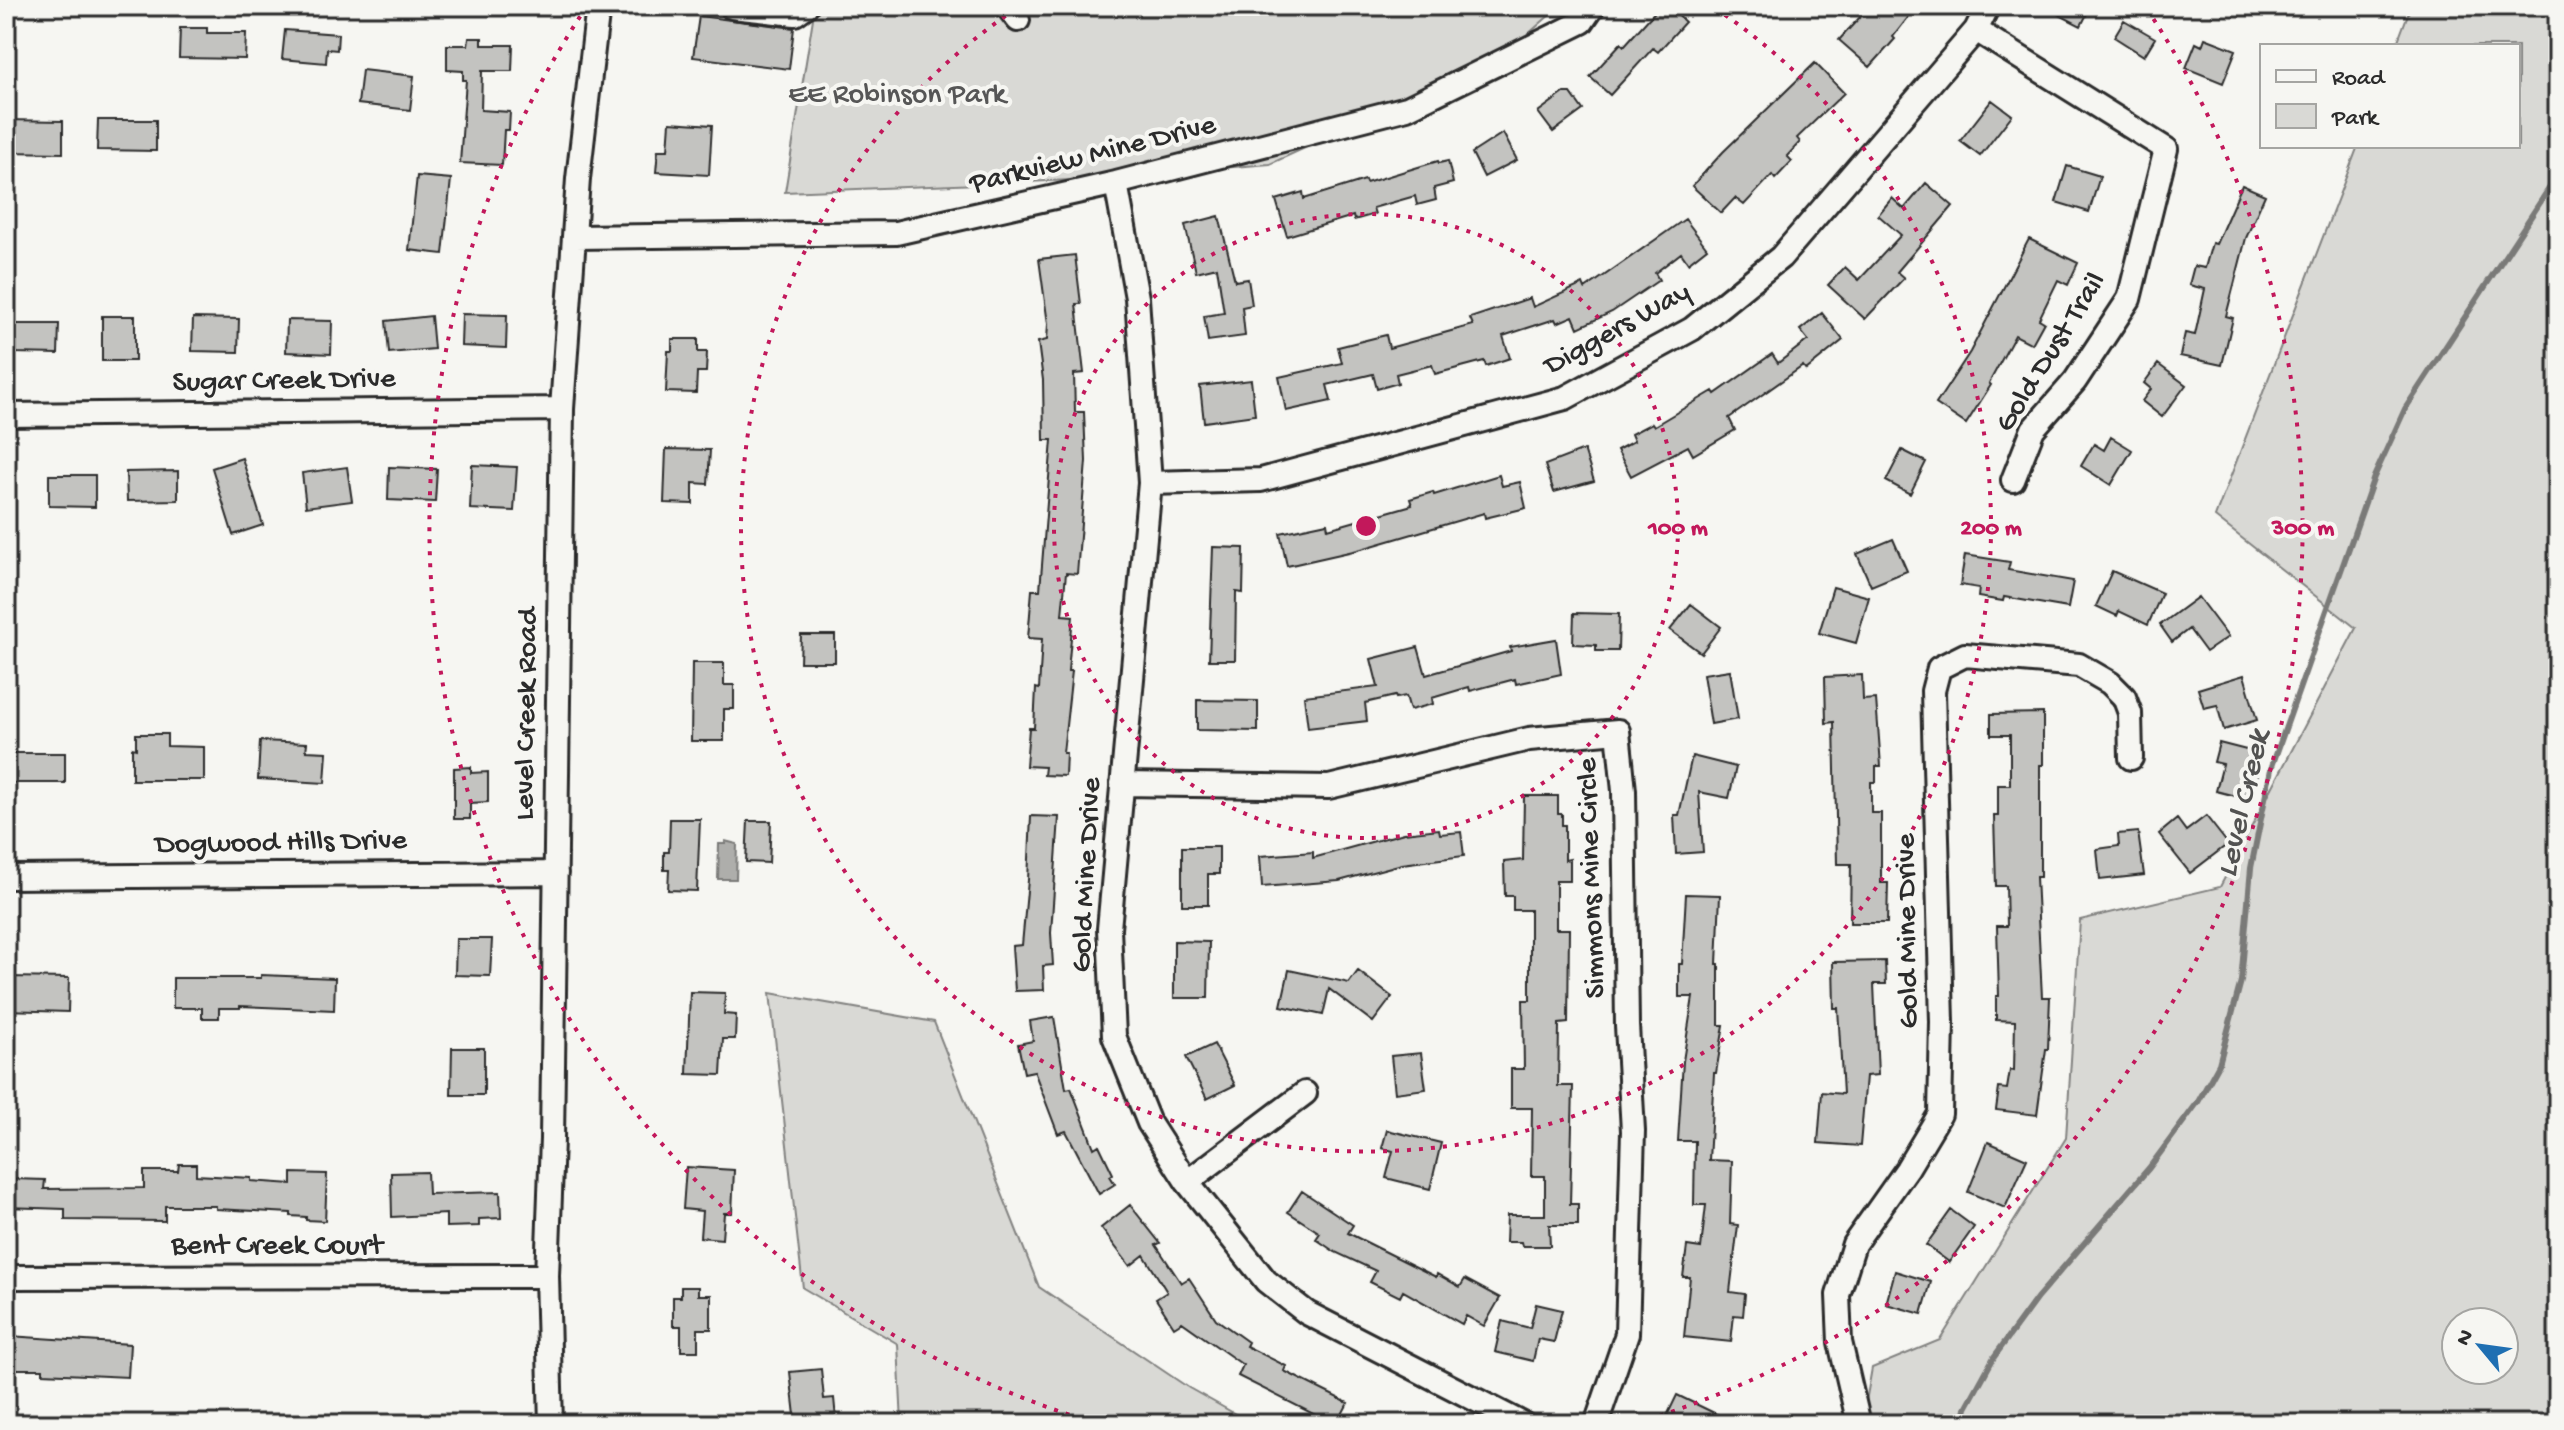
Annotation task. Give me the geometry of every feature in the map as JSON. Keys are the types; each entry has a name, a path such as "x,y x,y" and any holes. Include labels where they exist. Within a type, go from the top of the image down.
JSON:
{"street":[{"name":"Level Creek Road","path":"551,1424 547,1276 552,1139 562,409 578,179 598,6"},
{"path":"732,7 795,14 806,6"},
{"name":"Parkview Mine Drive","path":"575,237 896,233 1116,183 1407,108 1582,22 1593,6"},
{"name":"Diggers Way","path":"1150,483 1261,480 1565,398 1692,329 1781,257 1976,30 1988,6"},
{"name":"Gold Dust Trail","path":"1976,30 2166,149 2129,299 2075,381 2033,429 2013,480"},
{"name":"Gold Mine Drive","path":"1116,183 1137,298 1150,483 1109,929 1114,1036 1149,1123 1187,1182 1266,1281 1307,1313 1523,1424"},
{"name":"Sugar Creek Drive","path":"6,415 562,409"},
{"name":"Gold Mine Drive","path":"1859,1424 1840,1342 1838,1295 1854,1244 1907,1169 1940,1114 1942,1022 1933,691 1939,668 1965,655 2079,665 2110,683 2124,697 2130,713 2131,758"},
{"name":"Simmons Mine Circle","path":"1122,784 1329,787 1529,739 1618,731 1624,791 1627,1026 1633,1131 1627,1334 1596,1424"},
{"name":"Dogwood Hills Drive","path":"6,877 556,873"},
{"path":"1187,1182 1305,1093"},
{"name":"Bent Creek Court","path":"6,1277 547,1276"}],"green space":[{"name":"EE Robinson Park","path":"815,6 1560,6 1501,58 1270,164 1073,180 785,192"},
{"path":"2411,6 2558,6 2558,1424 1862,1424 1872,1368 1940,1340 2066,1138 2080,920 2220,887 2356,628 2215,517 2357,148 2520,148 2520,44 2397,44"},
{"path":"770,993 934,1022 1039,1287 1189,1388 1253,1424 902,1424 898,1344 803,1288"}],"shaded area":[{"path":"725,841 737,844 736,879 718,879 719,844 725,844"}],"building":[{"path":"1660,6 1668,6 1685,22 1658,52 1653,48 1610,95 1590,77 1621,43 1624,46"},
{"path":"1870,6 1917,6 1893,37 1895,39 1870,67 1839,40"},
{"path":"2042,6 2091,6 2081,26"},
{"path":"699,16 794,28 789,69 693,57"},
{"path":"2124,20 2155,38 2144,56 2114,37"},
{"path":"180,28 207,28 207,33 246,33 245,59 179,58"},
{"path":"285,30 338,34 337,50 327,49 326,63 282,59"},
{"path":"469,38 482,38 482,45 513,45 512,71 482,71 481,110 510,112 509,130 504,130 502,165 460,163 466,80 463,80 463,71 447,70 447,45 468,45"},
{"path":"2205,38 2236,50 2223,83 2186,68 2196,43 2202,46"},
{"path":"1815,63 1844,93 1797,138 1800,142 1787,156 1792,161 1775,179 1772,175 1744,205 1735,198 1721,213 1692,186"},
{"path":"362,70 414,76 410,110 358,104"},
{"path":"1564,93 1571,93 1583,110 1553,132 1538,112"},
{"path":"1992,100 2012,115 1980,156 1960,141"},
{"path":"6,120 63,121 63,153 6,152"},
{"path":"98,120 156,120 156,151 97,150"},
{"path":"670,122 712,125 709,175 656,172 658,150 668,150"},
{"path":"1503,133 1517,160 1484,177 1472,153"},
{"path":"1438,161 1448,161 1453,183 1434,188 1436,200 1417,205 1415,196 1373,208 1375,214 1354,220 1353,216 1287,236 1276,200 1303,192 1304,199"},
{"path":"2067,166 2100,176 2089,212 2056,202"},
{"path":"417,176 451,179 443,254 409,250"},
{"path":"1926,183 1953,206 1897,272 1904,278 1865,319 1828,285 1845,267 1859,280 1901,235 1878,215 1892,198 1904,209"},
{"path":"2242,185 2265,195 2246,238 2226,316 2233,318 2222,365 2180,356 2185,333 2195,335 2205,289 2189,285 2194,266 2205,268 2212,243 2216,244"},
{"path":"1219,216 1235,281 1248,279 1252,305 1242,307 1245,336 1208,341 1204,316 1224,313 1217,267 1196,272 1185,225"},
{"path":"1685,219 1707,248 1688,263 1681,253 1655,273 1659,280 1612,312 1578,328 1573,316 1503,336 1510,358 1486,366 1484,361 1435,374 1432,365 1396,374 1398,383 1377,389 1373,374 1327,385 1331,401 1286,411 1279,377 1342,363 1338,347 1386,335 1389,348 1473,325 1470,318 1530,298 1533,307 1583,284 1585,289"},
{"path":"2029,239 2078,263 2068,285 2058,280 2039,319 2044,322 2032,344 2015,335 1989,383 1991,385 1966,424 1936,404 1970,352"},
{"path":"1075,255 1081,304 1076,304 1084,373 1074,374 1075,412 1084,412 1086,461 1077,574 1066,573 1062,615 1073,616 1068,671 1072,671 1063,753 1066,753 1065,776 1044,775 1045,767 1026,766 1029,728 1034,728 1036,688 1039,689 1042,639 1028,638 1032,590 1040,590 1052,440 1044,440 1043,380 1038,342 1047,340 1048,324 1039,259"},
{"path":"1822,313 1843,340 1806,370 1803,366 1729,418 1735,430 1693,455 1688,446 1631,476 1617,450 1634,441 1631,434 1652,423 1654,426 1713,391 1715,394 1772,354 1778,363 1808,340 1800,330"},
{"path":"462,314 507,315 506,348 461,346"},
{"path":"102,316 135,316 135,361 102,361"},
{"path":"431,316 434,349 389,353 386,321"},
{"path":"193,318 239,319 238,352 192,351"},
{"path":"287,320 332,321 331,354 286,352"},
{"path":"14,324 59,324 58,354 14,353"},
{"path":"672,339 698,339 698,352 707,352 706,372 697,372 696,393 666,392 668,351 672,351"},
{"path":"2158,364 2186,385 2162,417 2142,401 2151,389 2144,383"},
{"path":"1251,380 1255,415 1204,422 1200,386"},
{"path":"2111,437 2132,450 2111,485 2081,466 2094,444 2104,450"},
{"path":"666,449 710,450 708,484 693,483 693,504 664,503"},
{"path":"1584,450 1594,481 1554,492 1545,465"},
{"path":"1902,450 1926,462 1910,494 1886,481"},
{"path":"242,458 263,525 233,535 212,468"},
{"path":"472,465 517,467 514,511 470,509"},
{"path":"347,467 352,501 306,507 302,473"},
{"path":"389,467 437,469 435,502 388,500"},
{"path":"178,471 178,500 127,501 126,472"},
{"path":"49,475 95,475 95,507 49,506"},
{"path":"1499,475 1502,486 1520,482 1526,508 1485,518 1484,513 1358,550 1287,566 1280,533 1327,523 1328,529 1412,505 1410,499"},
{"path":"1893,539 1907,571 1871,586 1857,554"},
{"path":"1213,547 1244,548 1243,593 1236,592 1235,660 1209,660"},
{"path":"1965,555 2010,562 2008,570 2073,581 2068,608 2004,597 2003,601 1978,597 1979,588 1960,585"},
{"path":"2112,571 2162,593 2148,625 2119,611 2117,616 2096,606"},
{"path":"1833,587 1869,597 1856,643 1819,633"},
{"path":"2198,597 2228,637 2206,652 2189,629 2172,642 2160,625"},
{"path":"1691,604 1721,627 1701,653 1670,630"},
{"path":"1574,613 1619,614 1618,651 1596,651 1596,645 1573,644"},
{"path":"801,635 835,635 835,662 800,662"},
{"path":"1556,639 1561,674 1516,684 1515,679 1470,691 1469,687 1432,698 1433,704 1410,710 1406,696 1395,696 1365,703 1367,721 1308,728 1304,696 1378,687 1371,659 1418,647 1426,675 1511,651 1510,647"},
{"path":"692,663 724,663 724,685 734,685 734,709 724,709 724,741 691,741"},
{"path":"1730,670 1738,719 1711,724 1703,674"},
{"path":"1862,675 1863,700 1876,699 1881,766 1876,766 1876,782 1871,782 1871,813 1881,813 1881,883 1888,883 1887,923 1850,923 1851,864 1837,864 1834,722 1826,723 1825,677"},
{"path":"2244,675 2257,720 2224,730 2217,705 2204,708 2198,689"},
{"path":"1197,700 1258,701 1258,731 1197,730"},
{"path":"2043,713 2040,877 2036,877 2042,997 2050,997 2048,1049 2037,1115 1996,1110 1999,1088 2007,1089 2010,1070 2014,1071 2015,1021 1996,1020 1996,996 1999,996 1997,926 2007,926 2006,886 1996,886 1994,816 1998,816 1998,785 2010,785 2010,735 1991,735 1991,714"},
{"path":"136,734 167,734 167,746 204,747 204,780 132,780 132,748 136,749"},
{"path":"260,741 307,743 306,751 327,752 325,783 258,779"},
{"path":"2219,743 2262,754 2251,800 2216,791 2223,764 2214,762"},
{"path":"6,753 65,753 65,783 6,783"},
{"path":"1692,756 1736,767 1729,798 1699,792 1703,852 1676,854 1674,815 1679,815"},
{"path":"471,767 471,773 488,772 488,802 470,803 470,819 454,819 454,768"},
{"path":"1524,796 1558,796 1558,814 1562,814 1562,825 1565,825 1565,860 1570,859 1570,881 1556,881 1556,929 1569,929 1568,1023 1559,1024 1558,1086 1573,1086 1570,1204 1578,1204 1578,1225 1549,1225 1550,1246 1522,1246 1521,1242 1506,1242 1507,1215 1545,1215 1545,1176 1531,1176 1532,1108 1511,1108 1511,1069 1524,1069 1523,1000 1530,1000 1530,910 1513,910 1513,896 1505,896 1504,862 1523,860"},
{"path":"1031,816 1059,817 1051,933 1053,965 1043,966 1044,990 1015,991 1012,946 1022,945"},
{"path":"2206,816 2228,844 2190,873 2159,834 2177,819 2186,831"},
{"path":"670,819 700,819 697,891 668,890 669,870 664,870 664,852 669,852"},
{"path":"748,821 771,821 769,863 746,862"},
{"path":"1439,829 1440,834 1461,832 1464,856 1402,864 1339,881 1262,887 1260,856 1313,852 1313,858 1404,833"},
{"path":"2138,832 2144,875 2100,880 2097,849 2119,846 2118,834"},
{"path":"1182,847 1219,847 1219,874 1208,874 1208,905 1182,905"},
{"path":"1686,894 1720,895 1717,964 1719,1025 1724,1025 1714,1073 1709,1160 1732,1161 1730,1224 1738,1225 1730,1292 1745,1294 1743,1316 1734,1315 1731,1342 1684,1337 1690,1277 1683,1277 1687,1246 1701,1248 1706,1205 1694,1205 1695,1141 1678,1141 1683,1061 1693,997 1679,997"},
{"path":"456,939 492,939 490,976 455,975"},
{"path":"1174,941 1209,942 1208,998 1174,998"},
{"path":"1885,961 1886,984 1874,984 1878,1075 1866,1076 1860,1146 1818,1143 1822,1092 1843,1094 1838,1008 1834,1008 1833,962"},
{"path":"1289,970 1349,983 1358,971 1392,997 1373,1022 1329,989 1323,1015 1281,1006"},
{"path":"261,975 335,978 334,1010 240,1006 219,1008 219,1018 202,1018 202,1008 173,1008 173,978 261,978"},
{"path":"6,977 69,978 68,1012 6,1010"},
{"path":"690,992 725,993 724,1014 736,1015 735,1039 723,1039 721,1075 687,1074"},
{"path":"1054,1017 1066,1089 1071,1088 1094,1148 1099,1145 1113,1174 1110,1176 1115,1184 1099,1194 1066,1131 1058,1134 1034,1071 1024,1073 1018,1044 1033,1041 1030,1021"},
{"path":"1214,1044 1235,1085 1207,1099 1186,1057"},
{"path":"452,1048 484,1048 484,1095 451,1095"},
{"path":"1421,1053 1426,1089 1395,1093 1391,1056"},
{"path":"1387,1130 1441,1143 1430,1189 1386,1178 1393,1151 1382,1148"},
{"path":"1988,1142 2027,1159 2005,1208 1968,1192"},
{"path":"179,1164 196,1164 196,1175 292,1184 292,1173 327,1174 325,1221 306,1220 306,1217 291,1216 291,1213 216,1209 216,1206 165,1206 165,1221 65,1220 65,1209 6,1207 6,1185 14,1185 14,1179 45,1180 44,1189 144,1188 144,1171 178,1171"},
{"path":"686,1167 734,1170 732,1213 724,1213 722,1239 700,1237 702,1211 683,1209"},
{"path":"427,1172 428,1194 500,1192 501,1218 479,1219 479,1226 446,1227 446,1214 392,1217 391,1173"},
{"path":"1302,1191 1353,1225 1348,1233 1436,1277 1437,1274 1460,1287 1465,1279 1500,1298 1484,1326 1466,1316 1462,1324 1403,1291 1400,1297 1370,1282 1376,1271 1335,1252 1316,1239 1320,1233 1288,1212"},
{"path":"1130,1205 1160,1243 1156,1245 1181,1283 1189,1278 1216,1319 1248,1342 1246,1346 1286,1366 1284,1371 1348,1403 1337,1424 1238,1376 1243,1365 1182,1322 1174,1327 1156,1299 1167,1292 1144,1255 1130,1266 1101,1228"},
{"path":"1951,1210 1974,1227 1949,1262 1926,1245"},
{"path":"1895,1271 1931,1282 1922,1314 1886,1304"},
{"path":"681,1287 698,1287 698,1295 711,1295 711,1329 698,1329 698,1351 681,1351 681,1326 673,1326 673,1297 681,1297"},
{"path":"1536,1304 1562,1310 1554,1342 1538,1339 1533,1361 1495,1352 1502,1321 1530,1328"},
{"path":"9,1336 130,1344 128,1377 9,1369"},
{"path":"821,1369 824,1399 834,1398 836,1419 826,1420 827,1424 796,1424 790,1372"},
{"path":"1677,1395 1737,1424 1663,1424"}],"waterway":[{"name":"Level Creek","path":"1963,1424 1966,1408 1994,1357 2037,1298 2149,1168 2198,1102 2219,1064 2241,981 2251,868 2271,769 2374,477 2405,409 2558,175"}]}
